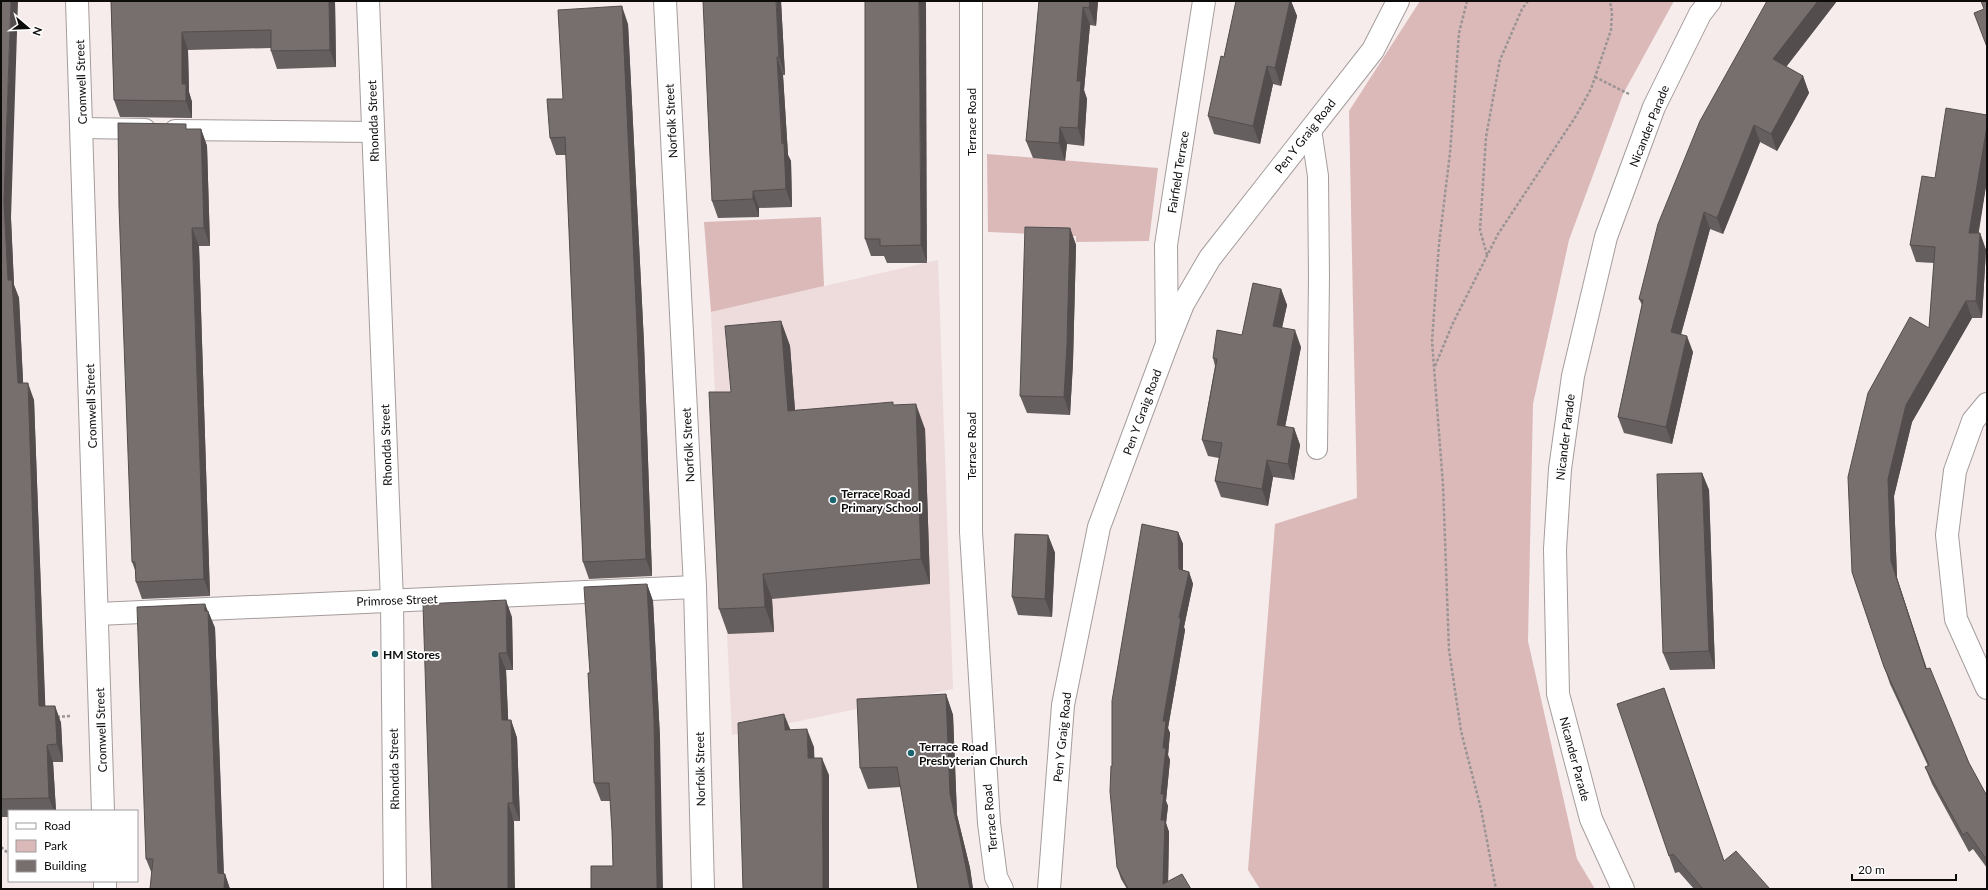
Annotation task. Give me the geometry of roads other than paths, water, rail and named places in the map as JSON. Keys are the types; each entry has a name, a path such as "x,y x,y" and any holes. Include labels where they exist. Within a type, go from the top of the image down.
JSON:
{"street":[{"name":"Cromwell Street","path":"77,1 98,614 103,810"},
{"name":"Rhondda Street","path":"368,1 392,601 395,889"},
{"name":"Norfolk Street","path":"665,1 695,587 703,889"},
{"name":"Terrace Road","path":"971,1 971,532 989,823 996,877 1002,889"},
{"name":"Fairfield Terrace","path":"1167,344 1166,245 1204,1"},
{"name":"Pen Y Graig Road","path":"1049,889 1063,705 1099,527 1167,344 1183,304 1210,258 1373,50 1398,1"},
{"name":"Nicander Parade","path":"1623,889 1591,819 1558,694 1555,549 1560,469 1573,376 1606,237 1654,107 1700,14 1710,1"},
{"path":"1987,404 1973,421 1955,471 1947,536 1956,619 1987,688"},
{"name":"Primrose Street","path":"98,614 695,587"}],"lane":[{"path":"82,128 373,132"},
{"path":"1311,129 1318,176 1319,277 1317,449"}],"place":[{"name":"Terrace Road Primary School","path":"833,500"},
{"name":"HM Stores","path":"375,654"},
{"name":"Terrace Road Presbyterian Church","path":"911,753"}]}
